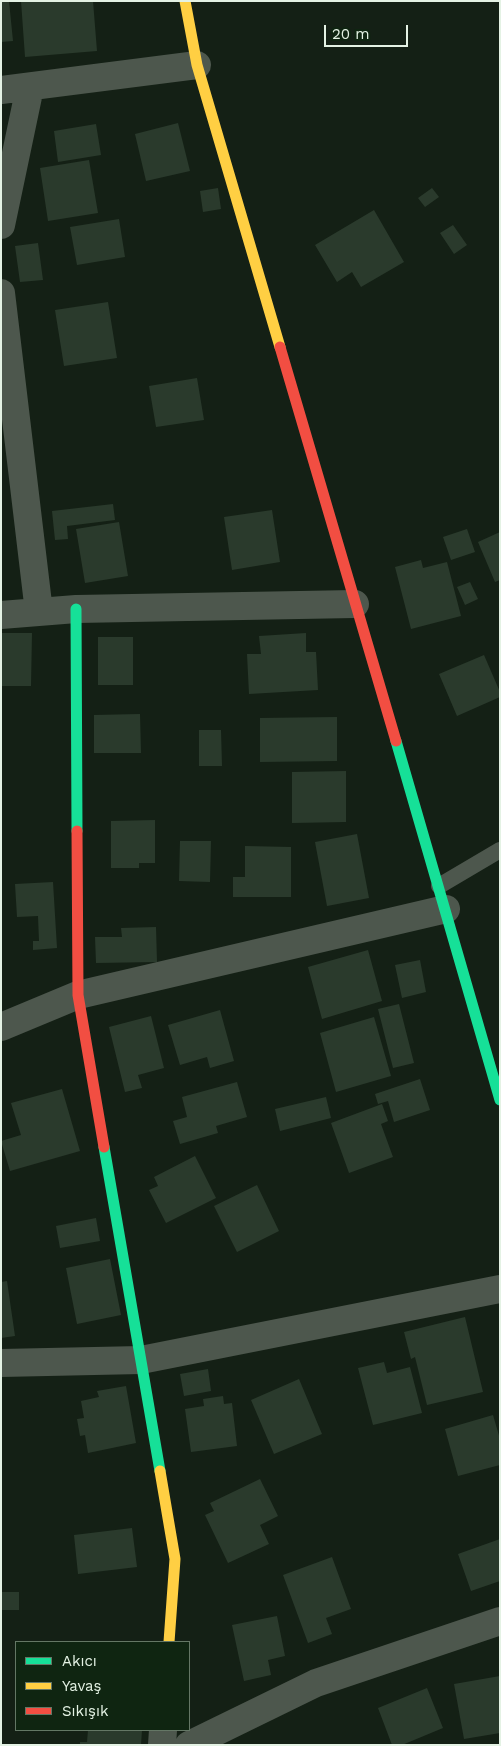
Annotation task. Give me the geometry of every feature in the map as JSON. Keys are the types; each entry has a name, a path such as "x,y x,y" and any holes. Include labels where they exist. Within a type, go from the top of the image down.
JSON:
{"street":[{"path":"185,1 197,65 500,1100"},
{"path":"1,90 197,65"},
{"path":"1,225 30,87"},
{"path":"1,293 39,612"},
{"path":"1,615 76,610 355,604"},
{"path":"76,610 78,995 175,1558 169,1641"},
{"path":"1,1027 78,995 442,898"},
{"path":"1,1363 141,1360 500,1289"},
{"path":"189,1745 316,1683 500,1621"},
{"path":"162,1745 163,1731"}],"lane":[{"path":"442,898 500,850"}],"building":[{"path":"1,1 9,1 13,41 1,42"},
{"path":"21,1 93,1 97,51 25,57"},
{"path":"178,123 190,171 146,181 135,134"},
{"path":"96,124 101,155 58,162 54,131"},
{"path":"89,160 98,213 48,221 40,168"},
{"path":"218,188 221,209 203,212 200,191"},
{"path":"432,188 439,197 425,207 418,198"},
{"path":"374,210 404,262 361,287 352,272 337,282 315,245"},
{"path":"119,219 125,257 77,265 70,227"},
{"path":"453,225 467,245 454,254 440,233"},
{"path":"38,243 43,280 20,282 15,246"},
{"path":"108,302 117,358 64,366 55,310"},
{"path":"197,378 204,420 156,427 149,386"},
{"path":"113,504 115,520 67,526 68,539 55,540 52,511"},
{"path":"272,510 280,562 232,570 224,517"},
{"path":"119,522 128,576 85,583 76,529"},
{"path":"467,529 475,552 451,560 443,537"},
{"path":"500,532 500,580 495,582 478,542"},
{"path":"421,560 423,568 447,562 461,616 411,629 395,567"},
{"path":"470,582 478,599 465,605 457,587"},
{"path":"1,633 32,633 31,686 1,686"},
{"path":"306,633 306,652 316,652 318,690 249,694 247,654 261,654 259,636"},
{"path":"98,637 133,637 133,685 98,685"},
{"path":"484,655 500,692 500,697 457,716 439,674"},
{"path":"140,714 141,753 94,753 94,715"},
{"path":"337,717 337,761 260,762 260,718"},
{"path":"199,730 221,730 222,766 199,766"},
{"path":"346,771 346,822 292,823 292,772"},
{"path":"155,820 155,863 139,863 139,868 111,868 111,821"},
{"path":"357,834 369,898 327,906 315,842"},
{"path":"180,841 211,841 210,882 179,881"},
{"path":"245,846 291,847 291,897 233,897 233,877 245,877"},
{"path":"53,882 57,948 33,950 33,941 39,941 38,916 17,917 15,884"},
{"path":"156,927 157,962 96,963 95,937 122,937 121,928"},
{"path":"368,950 382,1001 322,1019 308,967"},
{"path":"420,960 426,992 402,998 395,965"},
{"path":"399,1004 414,1063 393,1068 378,1009"},
{"path":"220,1010 234,1061 210,1068 207,1057 180,1065 168,1025"},
{"path":"151,1016 164,1068 138,1075 142,1088 125,1092 109,1027"},
{"path":"374,1017 391,1076 336,1092 320,1033"},
{"path":"420,1079 430,1110 394,1122 388,1101 378,1104 375,1094"},
{"path":"237,1082 247,1117 216,1126 218,1133 180,1144 173,1121 187,1117 182,1097"},
{"path":"62,1089 80,1151 10,1171 1,1141 21,1135 11,1103"},
{"path":"326,1097 331,1118 280,1131 275,1109"},
{"path":"382,1104 388,1121 381,1124 393,1157 349,1173 331,1123"},
{"path":"195,1156 216,1198 166,1223 149,1190 158,1186 154,1177"},
{"path":"257,1185 279,1231 237,1252 214,1206"},
{"path":"96,1218 100,1241 60,1248 56,1226"},
{"path":"110,1259 121,1315 77,1324 66,1268"},
{"path":"7,1281 15,1336 1,1338 1,1282"},
{"path":"465,1317 483,1392 427,1405 415,1357 411,1359 404,1332"},
{"path":"384,1362 387,1373 410,1367 422,1413 373,1425 358,1368"},
{"path":"208,1369 211,1391 184,1396 180,1374"},
{"path":"299,1379 322,1434 274,1454 251,1400"},
{"path":"126,1386 136,1443 88,1453 85,1435 80,1436 77,1419 84,1418 81,1401 99,1397 97,1391"},
{"path":"223,1396 224,1404 232,1403 237,1446 191,1452 185,1409 204,1406 203,1399"},
{"path":"493,1415 500,1439 500,1465 458,1476 445,1429"},
{"path":"260,1479 278,1516 260,1525 269,1544 228,1563 205,1515 214,1511 210,1503"},
{"path":"132,1528 137,1567 78,1574 74,1535"},
{"path":"500,1539 500,1581 471,1591 458,1554"},
{"path":"332,1557 351,1609 326,1618 332,1634 308,1643 283,1575"},
{"path":"1,1592 19,1592 19,1610 1,1610"},
{"path":"277,1616 285,1656 268,1660 271,1675 244,1681 232,1625"},
{"path":"500,1676 500,1733 464,1739 454,1684"},
{"path":"427,1688 443,1728 402,1745 392,1745 378,1708"},
{"path":"88,1731 142,1731 141,1745 80,1745 80,1742 87,1742"}],"traffic: fast":[{"path":"76,609 77,831"},
{"path":"396,741 500,1100"},
{"path":"104,1147 160,1471"}],"traffic: slow":[{"path":"185,1 197,65 280,347"},
{"path":"160,1471 175,1559 169,1641"}],"traffic: jam":[{"path":"280,347 396,741"},
{"path":"77,831 78,995 104,1147"}]}
